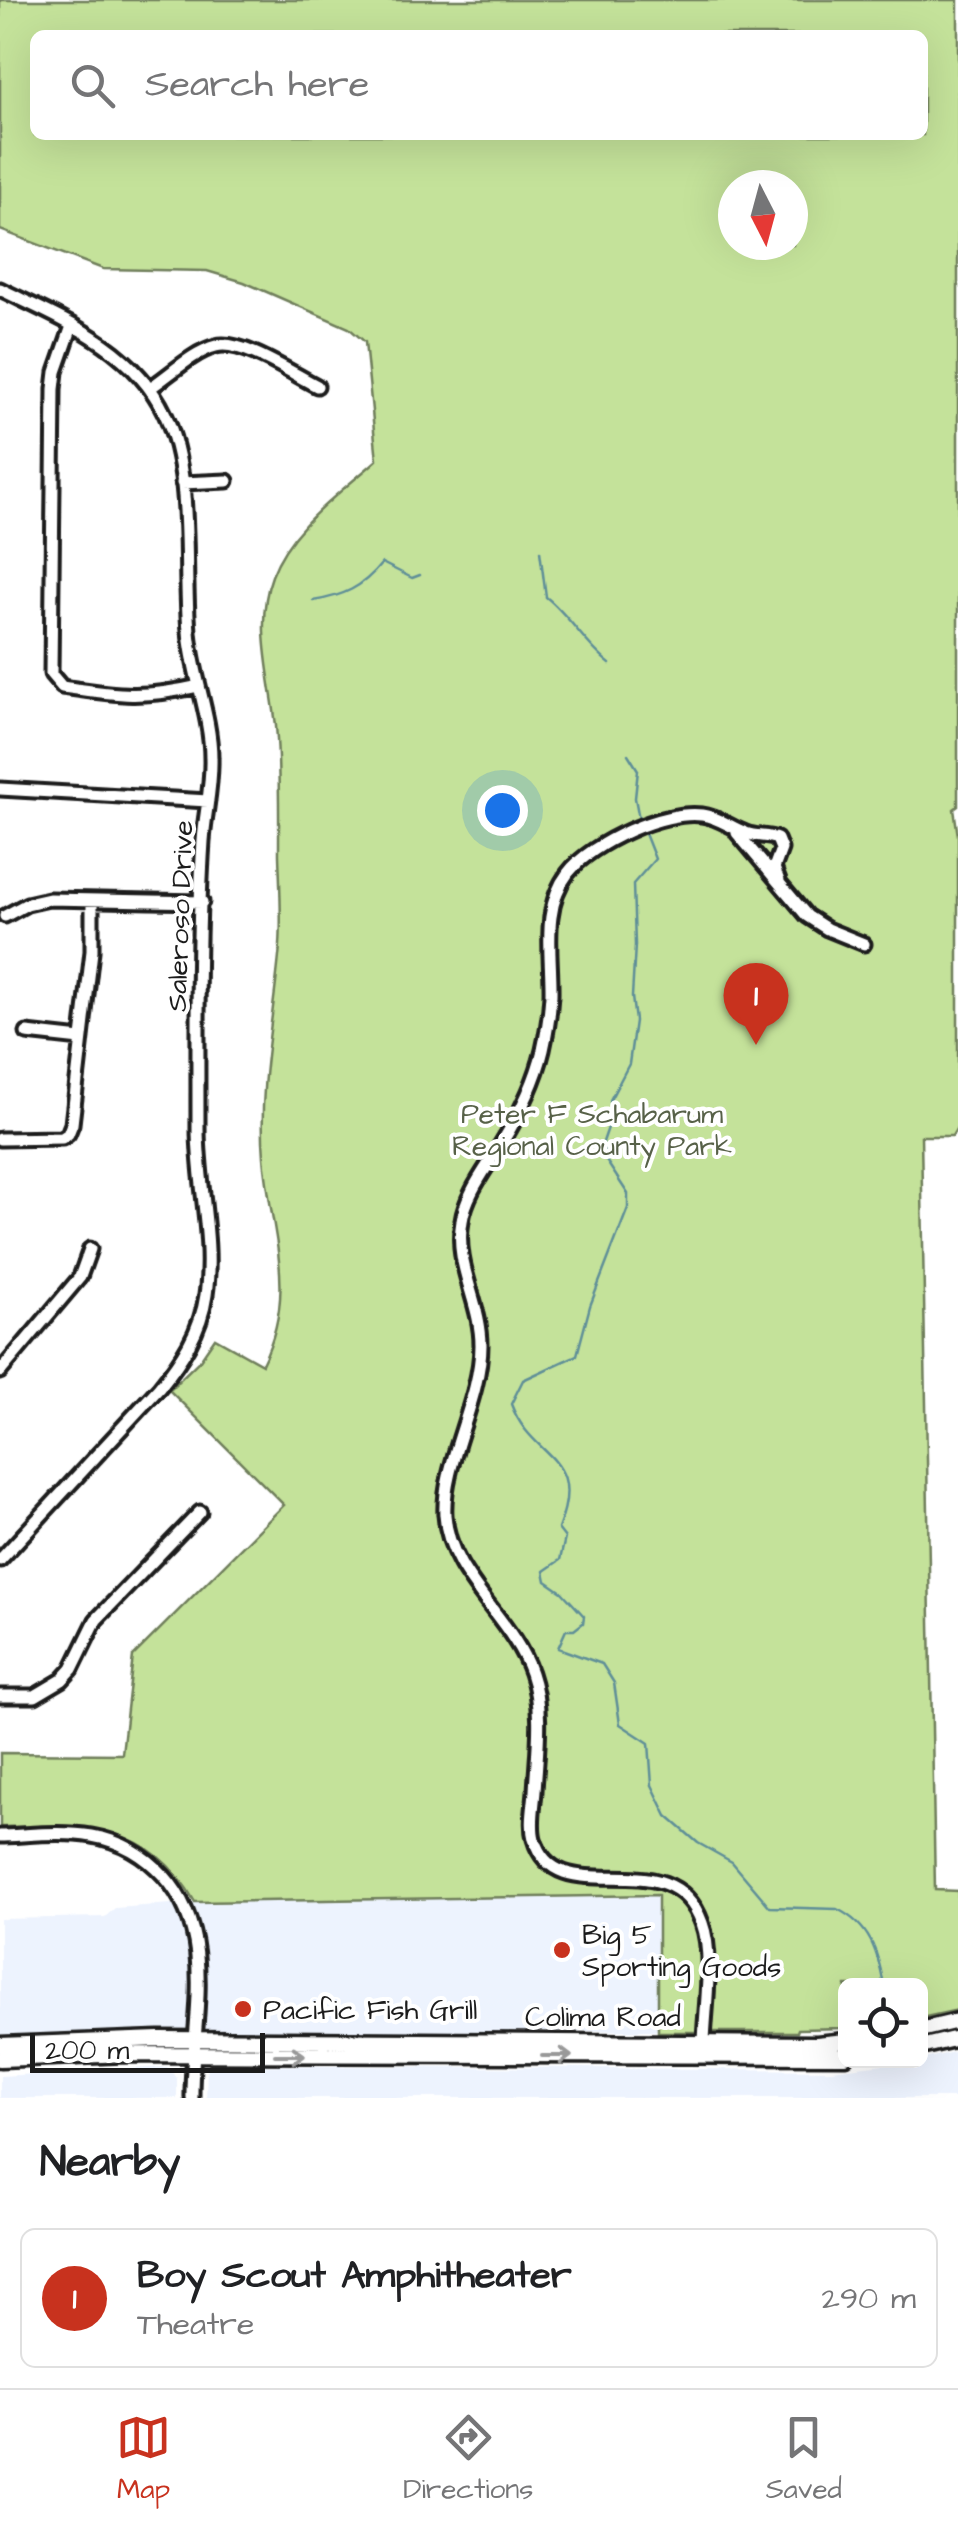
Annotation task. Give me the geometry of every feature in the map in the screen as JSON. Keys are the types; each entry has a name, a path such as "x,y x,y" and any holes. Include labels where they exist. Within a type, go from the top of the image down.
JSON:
{"main road":[{"path":"928,2028 958,2021"},
{"path":"928,2045 958,2038"},
{"name":"Colima Road","path":"0,2054 192,2047 838,2041"},
{"name":"Colima Road","path":"0,2054 44,2050 50,2042 838,2056"}],"street":[{"name":"Saleroso Drive","path":"0,289 92,335 123,357 150,388 172,432 182,483 188,631 211,743 203,840 198,1132 209,1262 200,1320 182,1360 160,1388 0,1560"},
{"path":"72,326 54,389 50,674 62,687 140,697 199,686"},
{"path":"150,388 207,350 222,345 238,346 317,386"},
{"path":"182,483 228,481"},
{"path":"0,790 208,801"},
{"path":"704,2042 706,1944 700,1917 686,1897 666,1883 650,1878 567,1874 548,1862 538,1849 532,1823 539,1720 534,1683 516,1642 452,1549 445,1517 446,1496 481,1349 478,1318 461,1255 465,1208 522,1109 542,1057 551,994 550,921 557,890 569,871 605,842 670,816 699,814 779,842 780,853 774,868 779,882"},
{"path":"731,826 807,916 820,926 864,944"},
{"path":"5,916 27,904 49,899 202,902"},
{"path":"0,1138 62,1138 72,1124 92,951 92,900"},
{"path":"27,1034 81,1039"},
{"path":"0,1372 80,1278 90,1249"},
{"path":"0,1696 36,1696 62,1680 72,1669 96,1620 200,1512"},
{"path":"0,1836 94,1836 125,1846 153,1864 174,1887 196,1935 192,2098"}],"shaded area":[{"path":"660,1893 657,2030 0,2037 0,1919 105,1917 115,1908 213,1901"},
{"path":"958,2051 958,2098 206,2098 207,2069 218,2065 831,2070 928,2068 928,2058"},
{"path":"167,2067 177,2078 177,2098 0,2098 0,2076"}],"green space":[{"name":"Peter F Schabarum Regional County Park","path":"0,0 958,0 958,806 954,809 958,836 958,1126 952,1136 921,1136 935,1890 958,1891 958,2010 928,2016 928,1978 838,1978 838,2028 658,2032 658,1895 195,1902 177,1875 135,1842 86,1828 0,1827 0,1753 122,1754 133,1656 284,1505 169,1390 200,1360 215,1338 262,1364 279,1311 279,1261 263,1130 281,923 278,758 264,613 272,576 291,542 317,512 377,460 365,342 349,328 244,282 207,271 103,269 0,230"}],"waterway":[{"path":"540,551 546,597 610,664"},
{"path":"313,601 351,590 382,563 412,578 420,575"},
{"path":"628,754 638,770 635,798 640,824"},
{"path":"644,831 655,859 633,884 635,1021 629,1064 610,1100 612,1116 603,1142 605,1159 628,1194 628,1208 590,1306 577,1355 523,1380 511,1404 520,1423 554,1459 566,1485 558,1529 565,1538 560,1560 544,1571 546,1581 584,1616 583,1623 574,1630 566,1630 558,1648 602,1664 614,1683 620,1724 649,1743 652,1785 667,1816 698,1843 732,1862 770,1907 837,1909 848,1916 871,1941 882,1978"}],"place":[{"name":"Boy Scout Amphitheater","path":"756,1045"},
{"name":"Big 5 Sporting Goods","path":"562,1950"},
{"name":"Pacific Fish Grill","path":"243,2009"}]}
